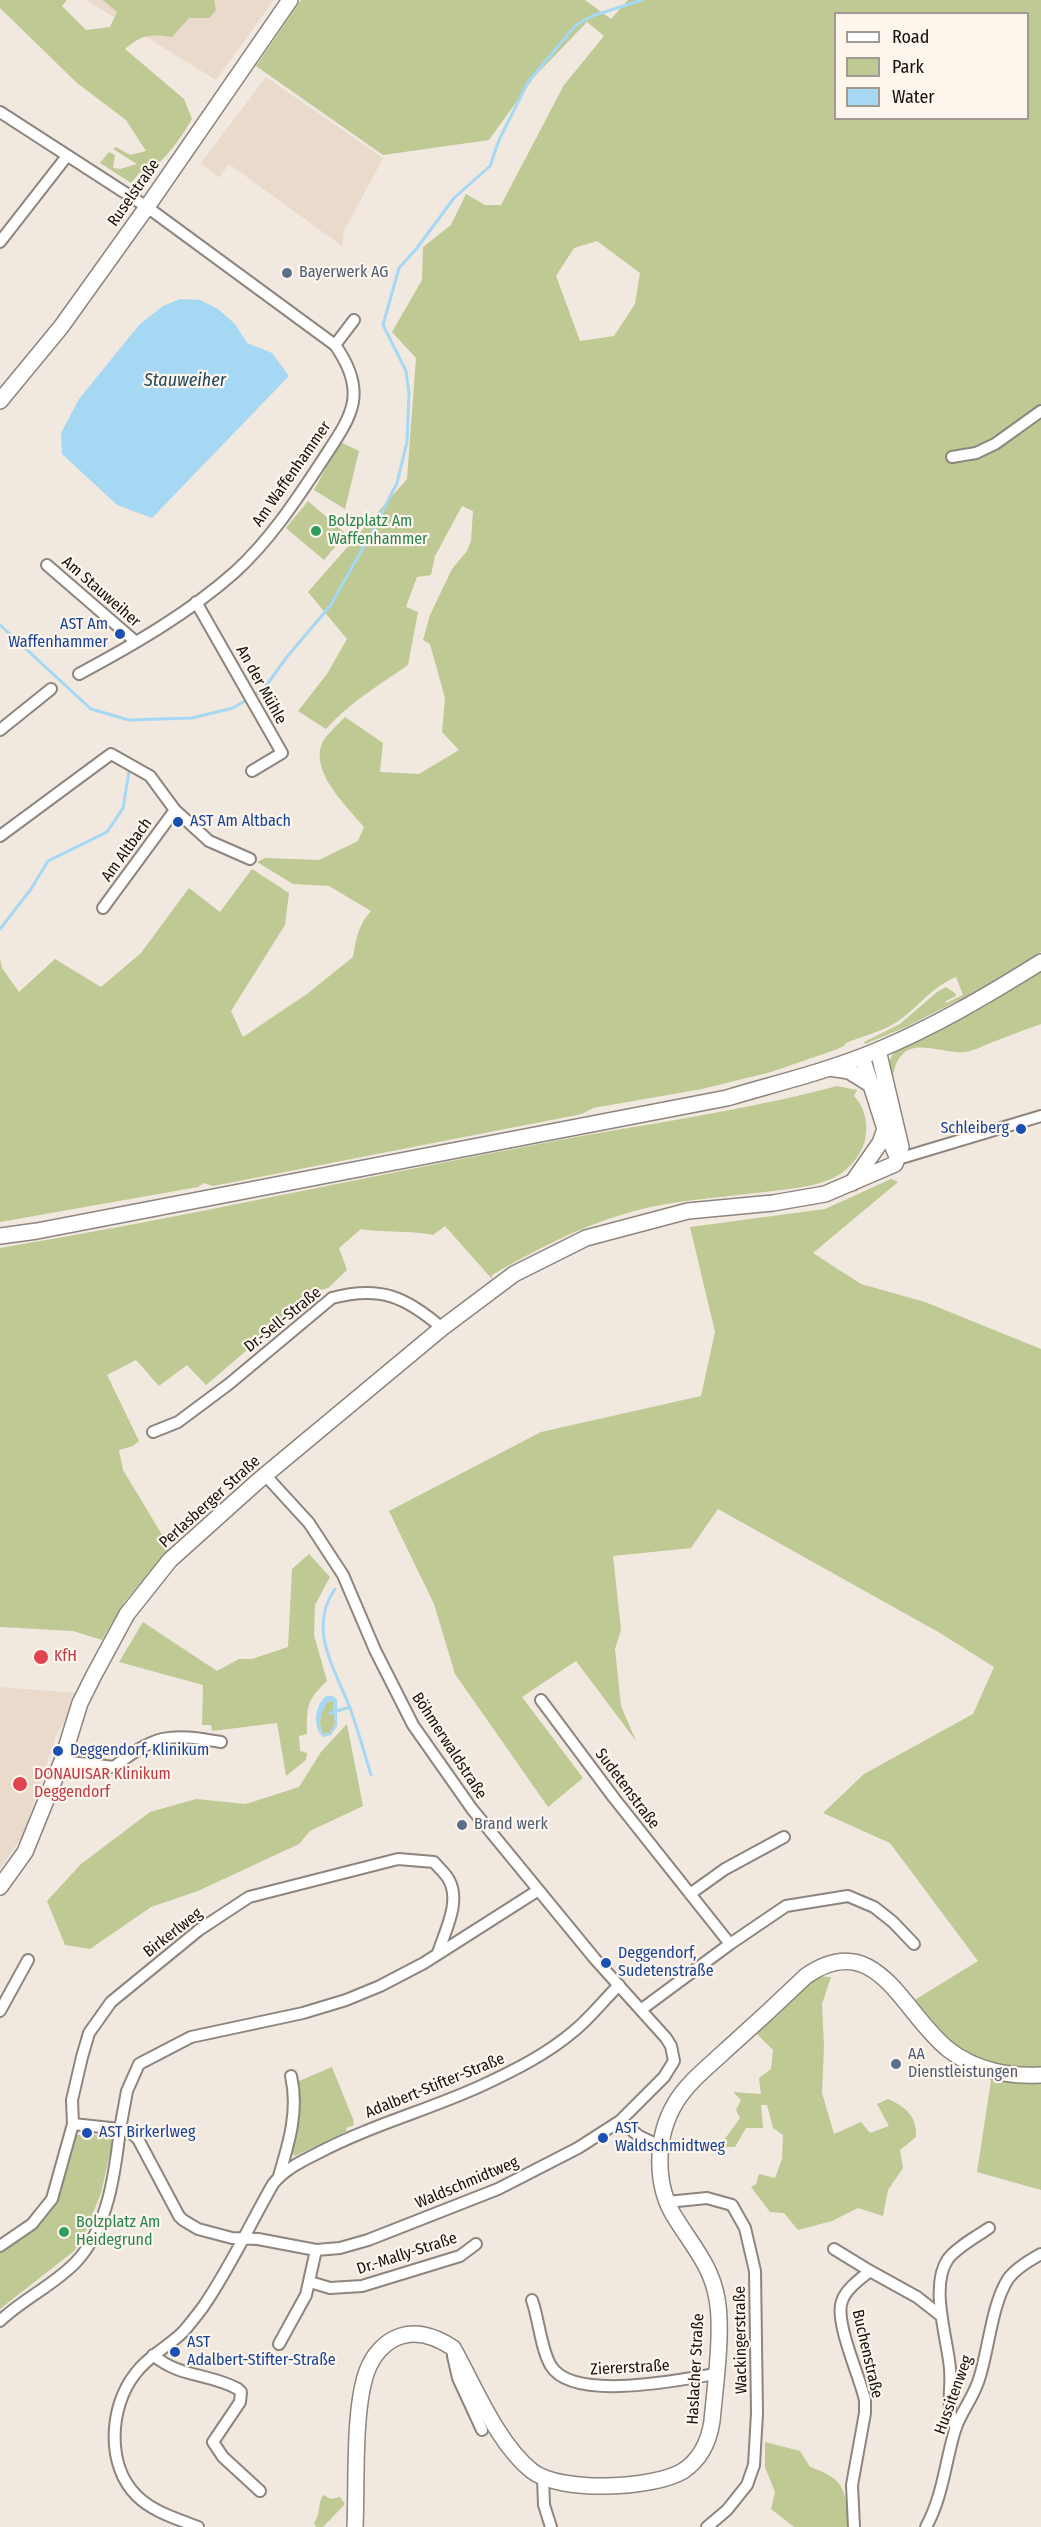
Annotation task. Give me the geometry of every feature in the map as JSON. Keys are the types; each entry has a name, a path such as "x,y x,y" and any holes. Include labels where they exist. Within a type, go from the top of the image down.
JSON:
{"street":[{"name":"Ruselstraße","path":"0,401 43,351 147,207 290,0"},
{"name":"Am Waffenhammer","path":"0,112 147,207 335,345 346,361 356,388 347,421 293,505 255,552 229,577 196,602 136,642 79,674"},
{"path":"0,242 67,156"},
{"path":"335,345 354,320"},
{"path":"952,457 976,453 995,444 1041,411"},
{"name":"Am Stauweiher","path":"47,565 136,642"},
{"name":"An der Mühle","path":"196,602 282,753 252,771"},
{"path":"0,730 51,689"},
{"path":"0,836 111,754 150,776 175,810 208,841 250,859"},
{"name":"Am Altbach","path":"103,908 175,810"},
{"path":"0,1236 37,1231 727,1098 862,1057 982,998 1041,962"},
{"path":"878,1050 901,1147 898,1159"},
{"path":"862,1057 885,1130 898,1159"},
{"path":"829,1068 849,1071 873,1086"},
{"path":"898,1159 1041,1116"},
{"path":"852,1183 880,1143 885,1130"},
{"name":"Perlasberger Straße","path":"0,1887 25,1852 62,1761 80,1703 127,1614 176,1553 442,1328 514,1274 586,1238 688,1211 772,1203 825,1194 890,1168 898,1159"},
{"name":"Dr.-Sell-Straße","path":"153,1432 178,1422 229,1384 332,1298 350,1293 392,1294 423,1311 442,1328"},
{"name":"Böhmerwaldstraße","path":"266,1476 309,1523 343,1575 375,1650 413,1725 472,1809 537,1891 642,2009"},
{"name":"Sudetenstraße","path":"541,1700 730,1944"},
{"path":"62,1761 114,1767 136,1749 161,1737 198,1738 221,1742"},
{"path":"690,1894 725,1869 784,1837"},
{"name":"Birkerlweg","path":"0,2246 32,2224 52,2199 73,2124 72,2100 82,2057 89,2033 99,2016 125,1989 199,1930 249,1897 398,1859 434,1862 449,1880 454,1896 438,1953"},
{"path":"0,2321 76,2262 94,2235 106,2204 117,2156 127,2091 139,2064 191,2037 281,2019 346,2000 406,1972 537,1891"},
{"path":"642,2009 786,1906 848,1896 874,1907 914,1944"},
{"path":"0,2011 28,1960"},
{"name":"Haslacher Straße","path":"451,2347 513,2453 543,2477 585,2485 617,2485 658,2480 682,2471 700,2456 710,2437 719,2323 717,2299 699,2252 675,2218 667,2202 661,2170 660,2146 669,2116 692,2081 806,1976 837,1961 858,1962 880,1974 937,2040 952,2052 989,2070 1016,2075 1041,2075"},
{"name":"Adalbert-Stifter-Straße","path":"279,2176 296,2164 353,2136 482,2086 532,2061 574,2031 619,1985"},
{"name":"Waldschmidtweg","path":"120,2129 135,2135 183,2220 198,2229 232,2238 316,2250 340,2248 368,2240 498,2189 578,2148 620,2121 664,2077 674,2061 671,2046 642,2009"},
{"name":"Adalbert-Stifter-Straße","path":"198,2527 169,2515 138,2497 126,2481 118,2462 114,2433 120,2404 133,2376 153,2355 182,2333 202,2307 279,2176 292,2131 293,2086 291,2076"},
{"path":"620,2121 639,2136 660,2146"},
{"path":"73,2124 120,2129"},
{"name":"Wackingerstraße","path":"667,2202 707,2198 732,2205 745,2229 756,2271 757,2391 754,2465 747,2486 707,2527"},
{"path":"956,2428 949,2413 950,2372 940,2315 941,2284 948,2259 989,2228"},
{"name":"Dr.-Mally-Straße","path":"310,2282 330,2288 362,2286 460,2256 476,2244"},
{"path":"834,2249 917,2297 940,2315"},
{"path":"279,2344 298,2312 310,2282 316,2250"},
{"name":"Hussitenweg","path":"926,2527 938,2501 956,2428 974,2396 998,2306 1008,2279 1027,2262 1041,2254"},
{"name":"Buchenstraße","path":"854,2527 852,2485 865,2413 865,2400 840,2320 840,2308 849,2289 870,2271"},
{"name":"Ziererstraße","path":"532,2300 539,2321 546,2359 555,2373 573,2383 626,2385 666,2382 715,2374"},
{"path":"355,2527 360,2407 364,2383 372,2361 386,2344 405,2335 424,2334 451,2347 458,2378 482,2430"},
{"path":"153,2355 166,2366 182,2373 232,2385 241,2392 240,2402 213,2442 223,2457 260,2491"},
{"path":"543,2477 544,2505 551,2527"}],"shaded area":[{"path":"86,0 274,0 216,80"},
{"path":"266,77 383,158 344,231 342,246 229,164 219,178 201,163"},
{"name":"DONAUISAR Klinikum Deggendorf","path":"0,1687 77,1693 66,1720 57,1733 23,1835 0,1869"}],"green space":[{"path":"0,0 67,0 62,6 86,30 110,27 117,12 103,0 214,0 216,10 209,18 189,18 172,37 147,36 136,40 125,49 184,99 192,119 166,156 145,175 140,172 131,183 100,163 109,152 115,155 113,168 120,169 137,164 113,149 116,147 130,155 146,151 126,120 77,83 0,8"},
{"path":"301,0 585,0 611,19 628,0 1041,0 1041,952 965,997 906,1027 865,1044 864,1042 900,1024 946,987 956,996 946,1003 963,995 956,977 938,987 890,1026 846,1043 835,1050 771,1072 702,1089 593,1108 582,1114 213,1186 204,1183 198,1187 0,1222 0,959 2,968 19,992 55,959 101,987 141,953 189,888 220,912 252,869 289,893 285,925 231,1011 243,1037 307,994 353,957 360,927 371,911 329,886 293,884 257,862 265,858 319,860 358,841 364,827 339,798 324,774 320,762 320,750 325,738 345,717 383,743 380,772 419,774 459,750 442,732 445,698 430,644 423,640 430,615 452,569 467,551 471,541 473,511 462,506 435,556 431,575 417,577 406,607 418,612 408,665 354,703 326,729 298,711 327,674 347,639 308,592 407,479 416,358 392,332 422,280 423,247 451,225 466,194 485,205 501,205 564,85 604,36 587,22 535,76 489,140 383,155 256,66","holes":["597,241 640,273 635,304 614,336 580,341 556,276 574,248"]},
{"path":"340,442 359,451 345,509 314,490"},
{"name":"Bolzplatz Am Waffenhammer","path":"308,501 346,534 324,560 286,528"},
{"path":"1041,971 1041,1024 966,1052 932,1048 911,1049 903,1054 896,1064 892,1080 888,1065 893,1053 984,1007"},
{"path":"837,1086 857,1090 854,1096 864,1114 866,1134 859,1155 852,1164 843,1172 825,1181 794,1188 676,1202 624,1214 556,1240 492,1275 492,1279 445,1226 433,1235 361,1229 339,1248 347,1270 328,1288 315,1292 206,1385 187,1365 159,1386 136,1360 107,1375 139,1441 133,1446 119,1450 123,1470 170,1548 125,1601 102,1640 73,1631 0,1627 0,1248 135,1224 539,1144 726,1111"},
{"path":"891,1179 898,1182 813,1253 861,1284 925,1302 1041,1349 1041,2071 1021,2072 952,2052 913,2001 978,1961 890,1843 823,1813 864,1774 973,1714 994,1667 940,1633 718,1509 691,1548 613,1556 621,1630 615,1649 621,1706 636,1741 576,1661 522,1697 583,1778 548,1807 455,1674 434,1604 389,1511 541,1432 701,1396 715,1332 690,1227 825,1209"},
{"path":"309,1554 330,1577 315,1605 314,1635 327,1681 311,1699 307,1717 307,1734 299,1736 300,1751 307,1753 306,1760 286,1776 277,1723 212,1731 211,1725 202,1725 203,1685 119,1662 143,1622 217,1671 239,1659 252,1659 288,1647 292,1569"},
{"path":"333,1701 335,1724 330,1733 323,1734 320,1725 322,1714 327,1702"},
{"path":"347,1724 363,1806 310,1831 299,1844 198,1891 151,1907 90,1949 65,1945 47,1901 81,1864 150,1812 196,1799 246,1804 299,1787 321,1752"},
{"path":"814,1976 831,1977 822,2004 824,2047 822,2093 834,2134 861,2122 870,2133 889,2126 877,2104 888,2099 909,2113 915,2123 916,2137 900,2150 903,2168 888,2190 883,2216 858,2208 832,2221 798,2230 784,2213 770,2212 751,2187 756,2184 759,2174 775,2178 782,2159 783,2135 773,2128 767,2105 761,2105 763,2128 746,2128 735,2147 719,2147 740,2118 736,2110 741,2100 733,2092 761,2094 759,2078 771,2069 773,2050 754,2031"},
{"path":"332,2067 354,2125 346,2128 347,2131 295,2156 292,2154 298,2112 299,2081"},
{"path":"992,2074 1041,2076 1041,2190 977,2172"},
{"path":"74,2135 114,2135 101,2193 84,2236 74,2251 0,2309 0,2250 48,2201"},
{"path":"765,2442 800,2451 810,2467 831,2476 837,2482 845,2495 848,2527 794,2527 771,2509 775,2492 765,2467"},
{"path":"323,2495 331,2499 340,2497 345,2504 323,2527 316,2527 314,2523"}],"water":[{"name":"Stauweiher","path":"180,299 200,300 218,309 235,324 247,343 272,353 289,376 152,518 117,505 62,454 61,433 79,399 139,325 163,306"},
{"path":"326,1696 337,1699 337,1726 331,1735 323,1737 316,1722 317,1710","holes":["333,1701 335,1724 330,1733 323,1734 320,1718 327,1702"]}],"waterway":[{"path":"0,625 91,709 129,720 192,718 233,708 263,690 286,658 330,606 397,483 407,442 409,394 406,371 383,325 399,268 454,198 490,166 499,140 528,82 576,25 592,16 642,0"},
{"path":"0,929 31,889 48,861 107,832 123,808 129,772"},
{"path":"335,1589 327,1604 323,1619 323,1634 331,1663 353,1716 371,1775"},
{"path":"330,1713 350,1707"}],"place":[{"name":"Bayerwerk AG","path":"287,273"},
{"name":"Bolzplatz Am Waffenhammer","path":"316,531"},
{"name":"AST Am Waffenhammer","path":"120,634"},
{"name":"AST Am Altbach","path":"178,822"},
{"name":"Schleiberg","path":"1021,1129"},
{"name":"KfH","path":"41,1657"},
{"name":"Deggendorf, Klinikum","path":"58,1751"},
{"name":"DONAUISAR Klinikum Deggendorf","path":"20,1784"},
{"name":"Brand werk","path":"462,1825"},
{"name":"Deggendorf, Sudetenstraße","path":"606,1963"},
{"name":"AA Dienstleistungen","path":"896,2064"},
{"name":"AST Birkerlweg","path":"87,2133"},
{"name":"AST Waldschmidtweg","path":"603,2138"},
{"name":"Bolzplatz Am Heidegrund","path":"64,2232"},
{"name":"AST Adalbert-Stifter-Straße","path":"175,2352"}]}
